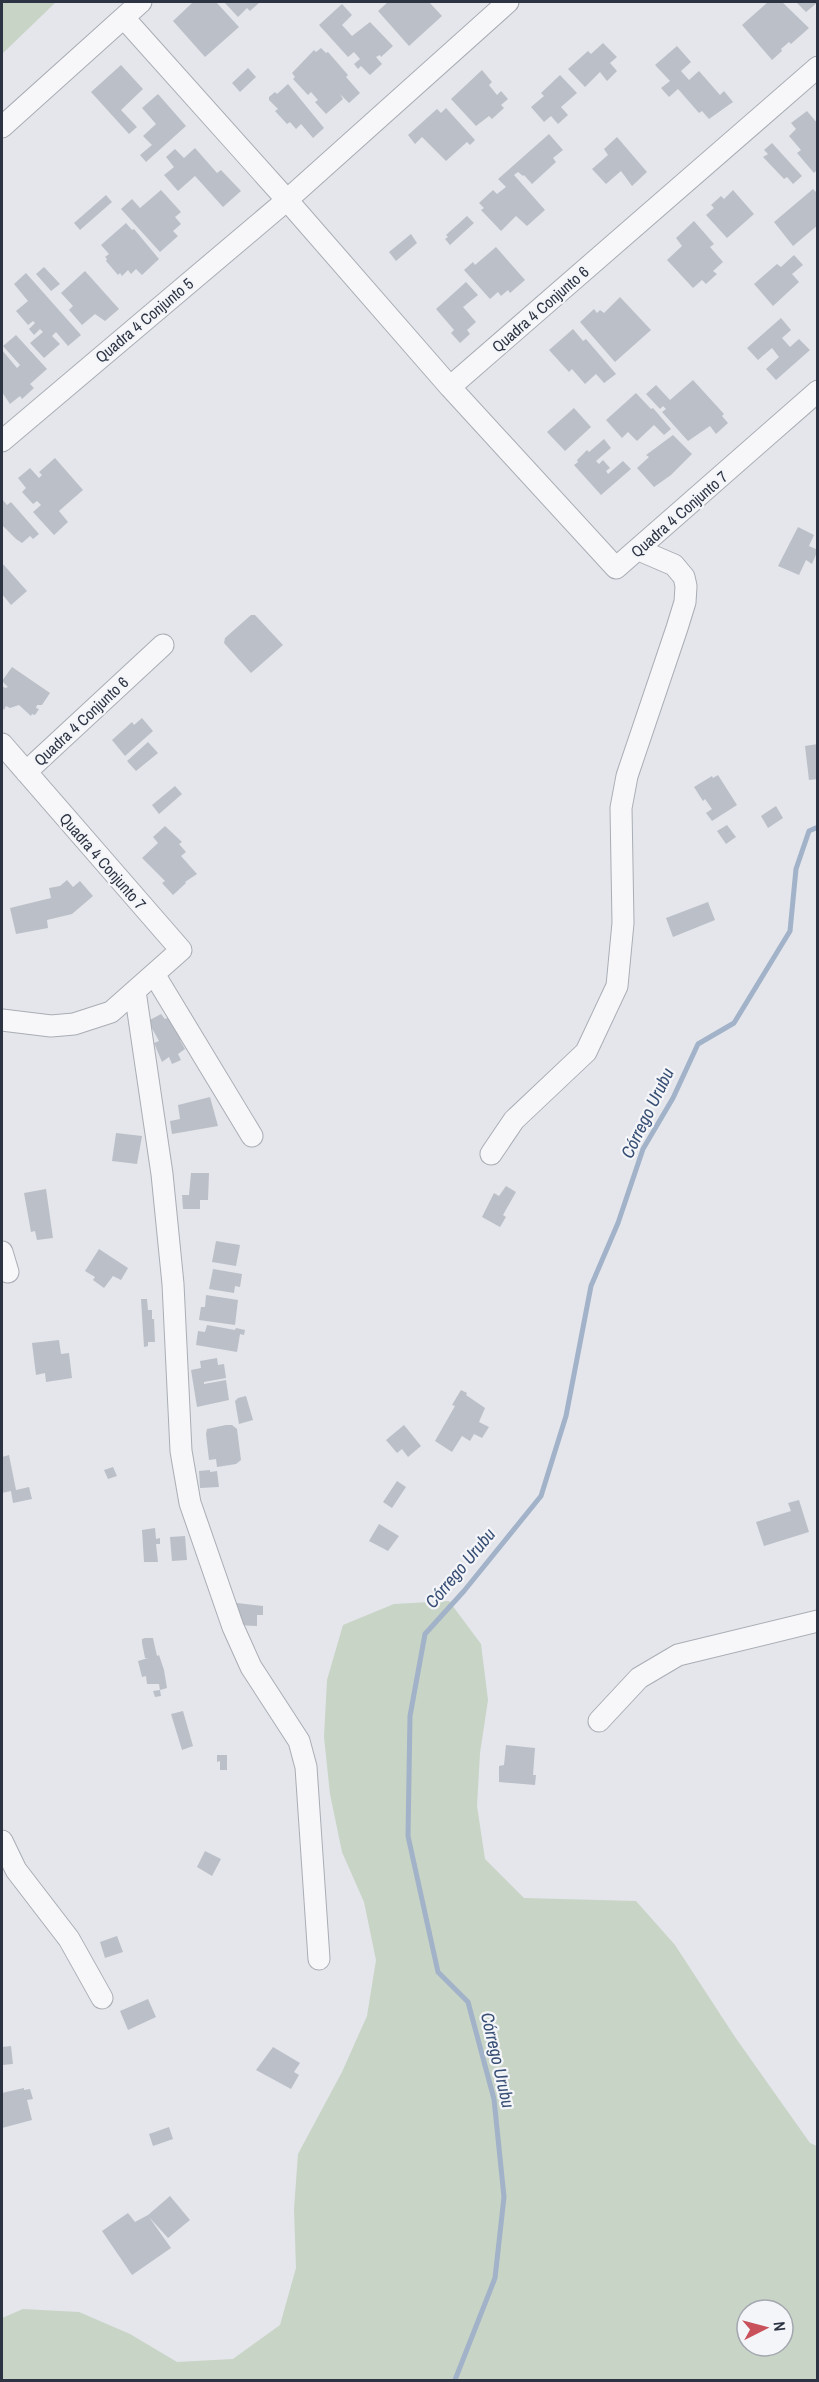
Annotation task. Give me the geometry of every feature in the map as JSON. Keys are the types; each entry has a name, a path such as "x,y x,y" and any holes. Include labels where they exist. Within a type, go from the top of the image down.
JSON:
{"street":[{"path":"2,127 141,2"},
{"name":"Quadra 4 Conjunto 5","path":"2,441 287,200 508,2"},
{"path":"124,18 450,387"},
{"name":"Quadra 4 Conjunto 6","path":"450,387 818,67"},
{"name":"Quadra 4 Conjunto 7","path":"450,387 616,568 818,391"},
{"path":"787,419 818,405"},
{"path":"491,1155 514,1120 586,1052 616,986 623,923 621,808 627,776 677,628 686,586 684,578 674,565 639,550"},
{"name":"Quadra 4 Conjunto 6","path":"2,744 26,772 163,645"},
{"name":"Quadra 4 Conjunto 7","path":"26,772 181,950 154,974"},
{"path":"2,1020 51,1026 74,1024 111,1012 154,974 252,1136"},
{"path":"135,991 162,1174 173,1284 181,1451 190,1503 232,1627 251,1667 299,1741 306,1767 319,1959"},
{"path":"599,1721 639,1678 678,1655 818,1621"},
{"path":"2,1841 16,1870 69,1939 102,1998"}],"green space":[{"path":"2,2 56,2 2,54"},
{"path":"449,1601 481,1644 488,1700 480,1753 477,1806 485,1859 524,1898 636,1901 675,1945 735,2037 810,2143 817,2146 817,2380 2,2380 2,2318 23,2309 79,2312 130,2334 177,2362 233,2359 280,2325 296,2268 294,2209 298,2154 342,2072 367,2016 376,1960 364,1902 342,1852 330,1794 324,1737 327,1680 343,1625 394,1604"}],"building":[{"path":"191,2 216,2 239,27 205,57 173,21"},
{"path":"224,2 260,2 250,11 247,8 238,17"},
{"path":"388,2 429,2 442,16 409,46 378,11"},
{"path":"768,2 782,2 809,28 791,44 789,42 772,60 742,25"},
{"path":"796,2 818,2 806,12"},
{"path":"342,4 352,15 342,25 352,36 370,22 393,46 381,57 380,55 376,57 382,64 370,75 361,66 358,69 354,64 360,59 354,52 348,57 319,25"},
{"path":"603,43 617,57 610,63 617,71 607,81 600,72 585,87 568,69 588,51 591,54"},
{"path":"677,46 691,62 681,71 689,80 699,71 720,95 724,91 733,102 709,119 702,111 699,113 678,89 669,97 661,88 670,81 655,65"},
{"path":"321,48 326,53 328,52 348,75 346,77 360,93 349,103 340,94 343,99 326,114 315,102 318,100 311,92 308,95 293,79 295,77 292,73 314,50 316,52"},
{"path":"121,65 143,89 121,110 137,127 129,134 91,92"},
{"path":"248,68 256,77 240,92 232,83"},
{"path":"482,70 492,82 489,85 497,95 501,91 508,99 501,105 504,108 492,119 489,116 476,126 451,99"},
{"path":"560,75 577,93 561,107 568,115 558,124 551,116 544,122 531,107 544,96 541,93"},
{"path":"288,84 324,128 313,138 301,124 296,129 290,122 287,124 269,100 269,97 275,92 277,94"},
{"path":"158,94 186,126 146,162 140,155 152,145 143,136 156,124 142,108"},
{"path":"446,108 475,140 470,145 467,142 446,161 422,137 415,144 408,135 437,109 441,113"},
{"path":"807,111 818,124 818,169 814,173 797,153 801,150 789,136 796,129 791,123"},
{"path":"549,134 563,150 553,158 556,162 532,184 518,172 514,175 545,210 527,226 516,216 501,231 481,210 484,208 479,203 493,190 497,194 506,187 498,179"},
{"path":"617,137 647,172 632,186 621,171 606,184 592,169 608,155 604,149"},
{"path":"772,143 802,176 793,184 787,177 784,179 763,157 768,154 764,150"},
{"path":"195,148 217,173 221,170 241,191 223,207 195,176 178,191 164,175 174,167 166,157 175,149 184,158"},
{"path":"813,189 818,194 818,225 793,246 774,222"},
{"path":"161,190 181,212 175,217 181,224 173,231 178,236 160,252 121,209 132,199 140,208"},
{"path":"733,190 754,214 727,238 706,215 714,208 711,205 721,196 724,199"},
{"path":"106,195 112,202 80,230 74,223"},
{"path":"467,216 474,223 450,245 445,239 448,237 446,235"},
{"path":"694,221 714,244 710,247 723,262 713,271 717,274 706,284 702,280 693,288 667,260 682,246 676,238"},
{"path":"126,223 132,230 134,229 159,259 142,275 136,269 131,274 128,270 122,276 120,273 118,275 106,261 105,257 109,254 101,245"},
{"path":"411,234 417,243 396,261 389,252"},
{"path":"496,247 525,280 510,293 508,290 501,296 498,292 490,299 464,270 473,262 475,265"},
{"path":"794,255 803,265 792,274 799,282 773,306 754,284 777,264 781,267"},
{"path":"44,267 60,284 51,291 36,274"},
{"path":"85,271 119,309 105,321 95,314 82,325 69,310 73,306 61,293"},
{"path":"26,273 81,335 68,346 56,332 52,336 60,344 44,358 30,343 43,332 40,329 34,335 29,329 35,323 33,321 28,325 16,311 28,301 14,284"},
{"path":"466,282 478,295 463,307 476,322 467,330 470,334 460,343 451,333 454,330 436,309"},
{"path":"620,297 651,330 615,362 580,322 594,309 597,313 600,310 604,313"},
{"path":"781,318 791,330 782,338 790,347 799,339 810,350 776,380 766,369 779,357 772,348 758,360 747,348"},
{"path":"573,329 583,341 586,339 616,374 604,383 596,374 585,384 572,369 569,372 549,350"},
{"path":"16,335 47,369 30,384 34,388 22,399 20,396 10,404 2,392 2,350 17,368 20,365 3,346"},
{"path":"693,380 724,414 722,416 728,423 716,434 710,426 688,441 662,412 666,409 663,406 660,409 646,394 656,385 670,400"},
{"path":"636,393 671,429 664,435 654,425 637,441 628,432 622,438 606,420"},
{"path":"574,408 591,427 565,451 547,432"},
{"path":"673,435 692,454 671,475 654,487 637,468 649,457 646,455"},
{"path":"604,439 611,448 596,461 599,464 603,460 610,468 606,471 608,474 623,461 631,469 601,495 574,465 587,450 589,452"},
{"path":"55,458 83,490 59,511 68,522 54,535 33,512 41,505 37,501 33,504 22,492 26,488 18,478 30,468 39,478 42,475 39,472"},
{"path":"2,499 7,505 11,502 39,534 33,539 30,536 22,543 16,539 2,525"},
{"path":"798,527 814,535 809,546 818,550 812,564 806,560 799,575 778,566"},
{"path":"2,563 27,591 11,605 2,594"},
{"path":"251,615 255,615 283,645 251,673 224,643 225,638"},
{"path":"12,667 50,693 42,705 37,705 36,708 39,709 35,715 31,716 19,705 10,708 6,706 4,710 2,708 2,686 8,687 2,681"},
{"path":"142,718 153,731 125,756 112,740 132,722 134,725"},
{"path":"148,742 158,753 136,771 127,761"},
{"path":"818,744 818,779 809,780 805,746"},
{"path":"718,775 737,805 712,821 706,813 712,809 705,799 703,801 694,787"},
{"path":"175,786 182,794 159,814 152,805"},
{"path":"776,806 783,818 768,828 761,816"},
{"path":"727,825 736,837 726,844 717,831"},
{"path":"165,826 182,842 179,844 186,852 181,856 197,874 185,882 173,895 162,883 165,881 142,858 158,843 153,837"},
{"path":"67,880 73,887 80,881 93,896 72,914 47,920 48,928 16,934 10,908 51,898 49,888 60,886"},
{"path":"708,902 715,920 673,937 666,918"},
{"path":"161,1014 165,1019 170,1017 183,1038 180,1040 185,1049 178,1054 181,1060 172,1064 169,1057 162,1062 154,1043 159,1041 148,1021"},
{"path":"210,1097 218,1126 172,1134 170,1121 180,1119 178,1105"},
{"path":"116,1133 142,1136 137,1164 112,1161"},
{"path":"191,1173 209,1173 208,1200 200,1200 200,1209 183,1209 182,1195 189,1195"},
{"path":"506,1186 516,1192 503,1215 506,1217 500,1227 482,1217 494,1193 499,1196"},
{"path":"46,1189 53,1238 37,1240 35,1231 31,1232 24,1193"},
{"path":"216,1241 240,1245 236,1266 212,1262"},
{"path":"99,1249 128,1268 121,1280 113,1276 104,1288 93,1280 95,1277 85,1271"},
{"path":"213,1269 242,1274 240,1287 235,1286 234,1293 209,1289"},
{"path":"206,1295 238,1300 235,1325 199,1320 201,1307 205,1307"},
{"path":"141,1299 147,1299 148,1310 152,1310 152,1319 154,1319 155,1342 148,1342 148,1346 144,1347"},
{"path":"207,1325 245,1330 244,1335 240,1334 237,1352 196,1345 198,1331 205,1332"},
{"path":"59,1340 61,1354 69,1353 72,1378 46,1382 45,1373 36,1375 32,1343"},
{"path":"217,1358 218,1365 224,1364 226,1378 204,1382 204,1384 226,1380 229,1400 197,1407 191,1370 201,1368 200,1361"},
{"path":"461,1390 485,1408 479,1422 489,1427 482,1438 474,1434 470,1441 462,1436 452,1452 435,1441 455,1406 452,1405"},
{"path":"246,1396 253,1420 239,1424 235,1401"},
{"path":"232,1425 237,1429 241,1460 236,1464 217,1467 216,1459 209,1460 207,1429"},
{"path":"404,1425 421,1446 408,1457 402,1449 397,1453 386,1440"},
{"path":"9,1455 16,1490 29,1487 32,1499 13,1503 11,1491 2,1493 2,1457"},
{"path":"113,1467 117,1476 108,1479 104,1470"},
{"path":"210,1470 210,1472 217,1471 219,1487 200,1488 199,1471"},
{"path":"397,1481 406,1487 392,1508 383,1502"},
{"path":"799,1500 809,1532 764,1546 756,1522 791,1511 788,1503"},
{"path":"379,1524 399,1536 388,1551 369,1541"},
{"path":"155,1528 156,1539 160,1538 160,1544 156,1544 158,1562 144,1562 142,1530"},
{"path":"185,1536 187,1560 172,1561 170,1537"},
{"path":"237,1603 263,1606 263,1615 257,1615 257,1626 236,1625"},
{"path":"153,1638 157,1656 159,1655 164,1670 167,1688 160,1690 159,1684 147,1684 146,1676 142,1677 138,1661 148,1658 145,1658 142,1643 142,1639"},
{"path":"160,1690 161,1696 155,1697 153,1691"},
{"path":"183,1711 193,1746 182,1750 171,1714"},
{"path":"506,1745 535,1748 533,1775 536,1775 535,1785 499,1782 499,1766 504,1765"},
{"path":"217,1755 227,1755 227,1770 220,1770"},
{"path":"205,1851 221,1859 212,1876 197,1867"},
{"path":"117,1936 123,1952 105,1958 100,1942"},
{"path":"148,1999 156,2017 128,2030 120,2011"},
{"path":"11,2046 13,2064 2,2065 2,2047"},
{"path":"273,2047 300,2063 294,2072 299,2075 291,2089 256,2070"},
{"path":"24,2088 24,2090 30,2089 33,2099 27,2100 32,2120 2,2128 2,2093"},
{"path":"169,2127 173,2139 153,2146 149,2134"},
{"path":"170,2196 190,2220 168,2238 149,2217 171,2248 132,2275 102,2231 128,2213 135,2222 148,2215"}],"waterway":[{"name":"Córrego Urubu","path":"455,2380 495,2278 504,2197 494,2099 468,2002 438,1972 408,1836 410,1716 425,1634 464,1591 541,1496 566,1416 591,1286 618,1223 643,1149 673,1098 698,1044 734,1023 790,931 796,869 809,831 818,827"}]}
